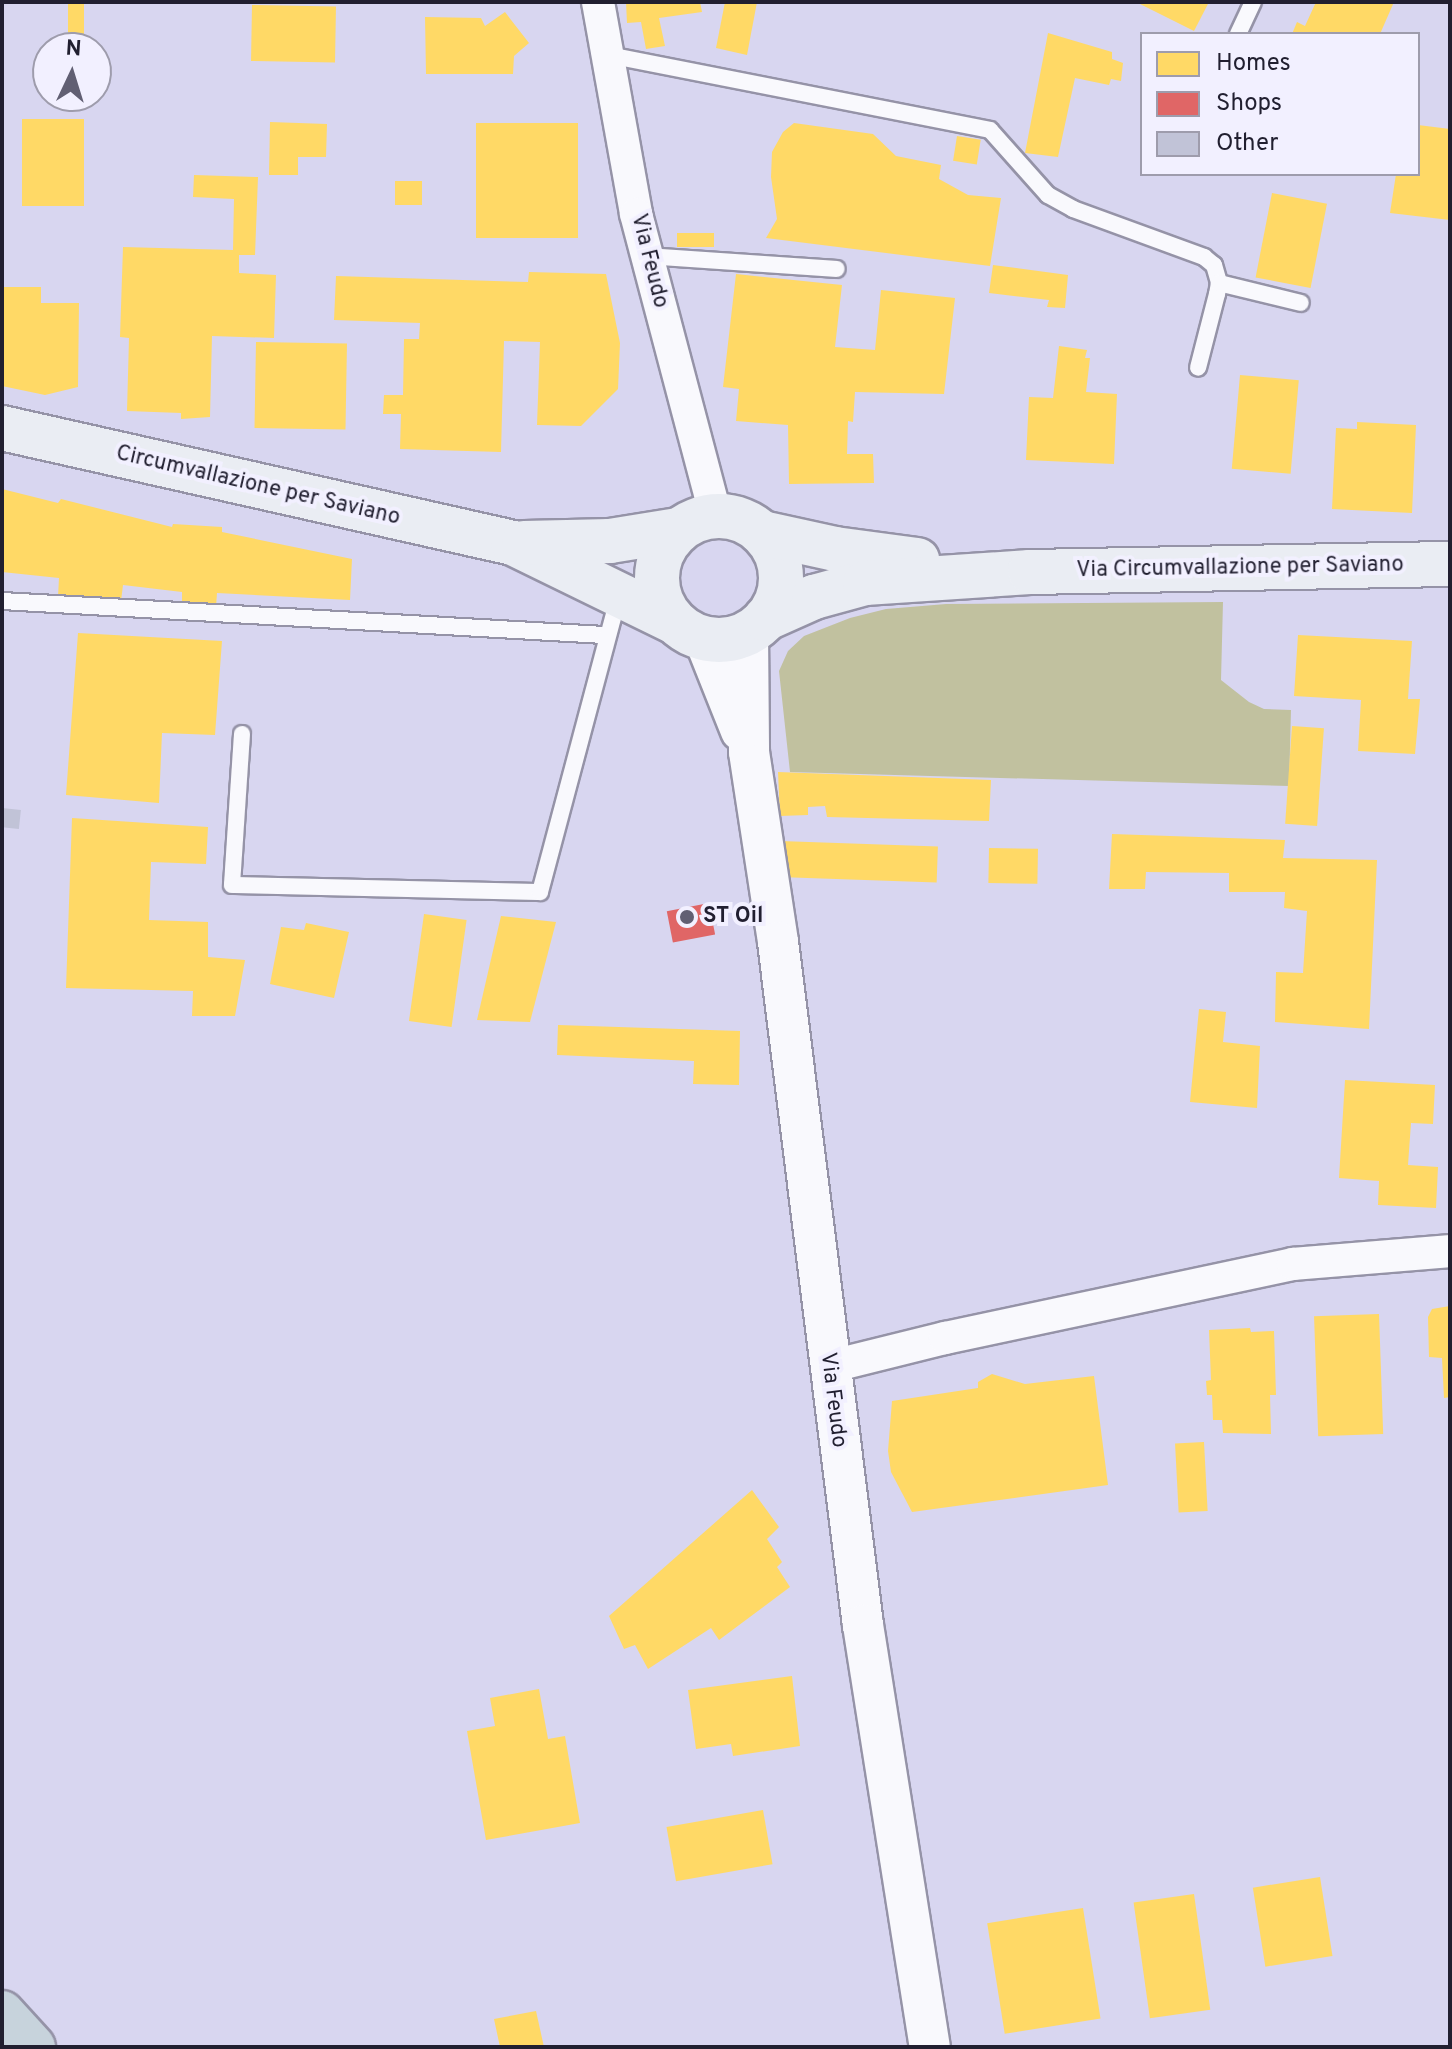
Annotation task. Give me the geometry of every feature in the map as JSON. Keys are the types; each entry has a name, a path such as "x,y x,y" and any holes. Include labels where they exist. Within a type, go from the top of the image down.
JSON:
{"highway":[{"path":"2,2013 33,2047"}],"main road":[{"name":"Circumvallazione per Saviano","path":"2,428 513,543 690,630"},
{"path":"740,520 762,533 780,566 776,603 757,626 735,638 690,630 663,605 657,586 658,565 665,546 697,523 740,520"},
{"name":"Circumvallazione per Saviano","path":"513,543 610,541 697,523"},
{"name":"Via Circumvallazione per Saviano","path":"762,533 835,549 1030,572"},
{"name":"Via Circumvallazione per Saviano","path":"757,626 814,597 865,583 1030,572 1450,564"}],"street":[{"name":"Via Feudo","path":"598,2 697,523"},
{"name":"Via Feudo","path":"757,626 749,752 778,942 828,1367 863,1625 930,2047"},
{"name":"Via Feudo","path":"690,630 749,752"},
{"path":"828,1367 945,1338 1293,1264 1450,1251"}],"lane":[{"path":"1239,32 1253,2"},
{"path":"608,55 990,130 1048,195 1073,209 1204,257 1214,265 1219,283 1198,368"},
{"path":"647,256 837,269"},
{"path":"1219,283 1301,303"},
{"path":"242,734 232,885 540,892 605,635 619,593"},
{"path":"2,601 605,635"}],"green space":[{"path":"1223,602 1221,680 1249,702 1264,709 1291,710 1289,786 790,772 779,671 788,651 804,636 850,618 886,609 946,604"}],"building: Homes":[{"path":"68,2 84,2 84,32 68,32"},
{"path":"626,2 700,2 702,12 659,18 665,46 646,49 641,22 627,23"},
{"path":"725,2 757,2 747,55 716,48"},
{"path":"1136,2 1209,2 1194,31"},
{"path":"1316,2 1394,2 1381,32 1293,32 1297,22 1305,26"},
{"path":"252,5 336,6 335,62 251,61"},
{"path":"505,12 529,43 514,56 513,74 426,74 425,17 481,18 485,26"},
{"path":"1048,33 1112,52 1112,59 1123,63 1121,81 1111,79 1109,85 1075,78 1058,157 1025,153"},
{"path":"22,119 84,119 84,206 22,206"},
{"path":"270,122 327,124 326,157 298,157 298,175 269,175"},
{"path":"476,123 578,123 578,238 476,238"},
{"path":"794,123 873,134 896,156 941,165 939,179 968,195 1001,198 990,266 766,238 777,219 771,177 772,152 783,132"},
{"path":"1420,125 1450,129 1450,220 1390,213 1396,176 1420,176"},
{"path":"957,136 981,140 977,164 953,161"},
{"path":"194,175 258,177 255,255 239,255 239,273 276,275 274,338 212,336 210,417 181,419 181,413 127,411 129,338 120,337 123,247 233,250 234,199 193,197"},
{"path":"395,181 422,181 422,205 395,205"},
{"path":"1272,193 1327,204 1311,288 1256,277"},
{"path":"677,233 714,233 714,247 677,247"},
{"path":"993,265 1068,275 1065,308 1047,307 1049,300 989,293"},
{"path":"529,272 606,274 620,343 618,389 581,426 537,425 540,342 504,341 501,452 400,449 401,414 383,414 384,395 403,395 404,339 419,339 420,323 334,320 336,276 528,282"},
{"path":"736,274 842,285 835,347 875,350 881,290 955,298 944,394 855,392 853,422 848,421 847,454 873,454 874,483 789,484 788,425 736,421 739,389 723,387"},
{"path":"2,287 41,287 41,303 79,303 78,387 45,395 2,386"},
{"path":"256,342 347,344 345,430 254,428"},
{"path":"1059,346 1087,350 1085,358 1090,358 1086,392 1117,394 1114,464 1026,460 1029,397 1053,398"},
{"path":"1240,375 1299,380 1291,474 1232,469"},
{"path":"1357,422 1416,425 1412,513 1332,509 1336,428 1357,429"},
{"path":"2,489 58,503 61,499 172,527 173,524 222,527 222,532 352,559 350,600 217,593 216,607 182,605 182,592 123,585 121,601 58,597 59,578 2,572"},
{"path":"78,633 222,641 215,735 162,733 159,803 66,795"},
{"path":"1298,635 1412,641 1408,699 1420,699 1415,754 1358,751 1361,700 1294,696"},
{"path":"1292,726 1324,728 1317,826 1285,824"},
{"path":"778,772 991,780 989,821 827,817 825,806 808,807 808,815 780,816"},
{"path":"72,818 208,827 206,864 151,862 149,920 208,922 208,957 245,960 235,1016 192,1016 193,991 66,988"},
{"path":"1112,834 1285,840 1283,858 1377,860 1369,1029 1275,1022 1276,972 1303,973 1307,911 1284,908 1285,892 1229,892 1229,873 1146,872 1145,889 1109,889"},
{"path":"780,841 938,847 937,882 779,877"},
{"path":"989,848 1038,849 1037,884 988,883"},
{"path":"424,914 467,920 452,1027 409,1021"},
{"path":"501,916 556,922 530,1022 477,1020"},
{"path":"306,923 349,932 334,998 270,984 281,927 304,930"},
{"path":"1199,1009 1226,1012 1223,1042 1260,1046 1257,1108 1190,1102"},
{"path":"558,1025 740,1031 739,1085 693,1084 694,1061 557,1055"},
{"path":"1345,1080 1435,1085 1433,1124 1411,1123 1408,1165 1438,1167 1436,1208 1378,1205 1379,1181 1339,1178"},
{"path":"1450,1306 1450,1397 1444,1398 1442,1358 1429,1357 1428,1317 1432,1309"},
{"path":"1379,1314 1383,1434 1318,1436 1314,1316"},
{"path":"1250,1328 1251,1332 1274,1331 1276,1395 1270,1395 1271,1434 1223,1433 1222,1420 1213,1420 1212,1395 1207,1395 1206,1381 1211,1380 1209,1330"},
{"path":"992,1374 1025,1384 1094,1376 1108,1485 912,1512 891,1472 888,1451 892,1401 978,1388 978,1382"},
{"path":"1204,1442 1208,1511 1179,1512 1175,1444"},
{"path":"752,1490 779,1527 767,1539 782,1562 777,1567 790,1587 719,1640 711,1628 648,1669 635,1645 624,1649 609,1616"},
{"path":"792,1676 800,1746 733,1756 731,1744 696,1749 688,1690"},
{"path":"539,1689 548,1739 565,1736 580,1823 486,1840 467,1731 495,1726 490,1698"},
{"path":"763,1810 773,1864 676,1881 666,1827"},
{"path":"1320,1877 1333,1956 1265,1967 1253,1888"},
{"path":"1194,1894 1210,2010 1150,2018 1134,1902"},
{"path":"1083,1908 1101,2019 1005,2034 987,1923"},
{"path":"536,2011 544,2047 500,2047 494,2019"}],"building: Shops":[{"path":"709,903 715,934 673,943 667,911"}],"building: Other":[{"path":"2,808 21,810 19,829 2,827"}],"place":[{"name":"ST Oil","path":"687,917"}]}
